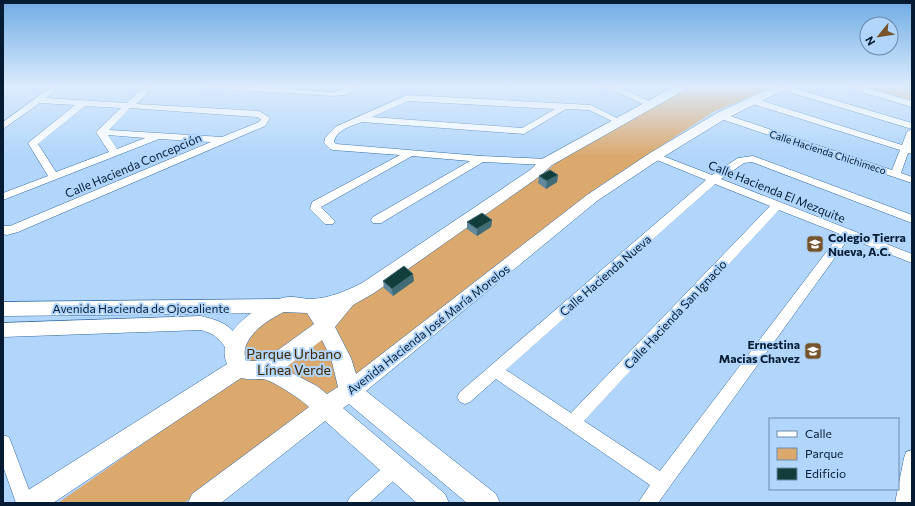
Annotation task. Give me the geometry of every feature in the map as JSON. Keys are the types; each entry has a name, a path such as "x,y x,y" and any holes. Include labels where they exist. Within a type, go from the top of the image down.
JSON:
{"main road":[{"path":"312,306 346,300 368,288 535,173 547,162 642,110"},
{"name":"Avenida Hacienda José María Morelos","path":"201,503 325,408 350,391 592,198 655,156 721,116 735,110"},
{"path":"267,370 324,327 346,300"},
{"name":"Avenida Hacienda de Ojocaliente","path":"237,358 247,328 258,318 279,306 291,304 312,306"},
{"path":"312,306 319,314 324,327 341,358 350,391 488,503"},
{"path":"31,503 237,358 249,371 267,370 309,393 436,503"}],"street":[{"path":"3,126 25,110"},
{"path":"54,177 33,143 75,110"},
{"path":"101,132 124,110"},
{"name":"Calle Hacienda Concepción","path":"5,230 262,124 266,118 259,114 187,110"},
{"path":"381,110 338,129 333,133 329,142 333,146 481,159 547,162"},
{"path":"543,110 546,118"},
{"path":"360,119 524,131 559,110"},
{"path":"594,110 621,122"},
{"path":"780,110 908,150"},
{"path":"859,110 912,126"},
{"name":"Calle Hacienda Chichimeco","path":"721,116 912,180"},
{"path":"101,132 224,140"},
{"path":"101,132 115,154"},
{"path":"895,174 908,150 912,132"},
{"path":"3,197 158,136"},
{"path":"329,221 315,209 316,205 411,152"},
{"name":"Calle Hacienda El Mezquite","path":"655,156 912,259"},
{"path":"377,220 481,159"},
{"name":"Calle Hacienda Nueva","path":"465,397 714,179 741,160 753,159 912,219"},
{"path":"522,161 531,167 535,173"},
{"name":"Calle Hacienda San Ignacio","path":"573,422 777,204"},
{"path":"647,503 847,233"},
{"name":"Avenida Hacienda de Ojocaliente","path":"3,309 279,306"},
{"name":"Avenida Hacienda de Ojocaliente","path":"3,330 201,323 219,327 229,337 237,358"},
{"path":"496,371 662,483"},
{"path":"3,443 25,503"},
{"path":"904,503 912,458"},
{"path":"356,503 395,468"}],"green space":[{"name":"Parque Urbano Línea Verde","path":"649,110 719,110 601,185 469,286 359,376 307,409 184,503 58,503 234,380 248,360 243,350 268,310 304,309 314,319 540,176 556,163"}],"building":[{"path":"550,170 558,175 547,181 539,176"},
{"path":"482,213 492,220 477,229 467,222"},
{"path":"404,266 413,274 392,289 383,281"}],"place":[{"name":"Colegio Tierra Nueva, A.C.","path":"815,244"},
{"name":"Ernestina Macias Chavez","path":"813,351"}]}
